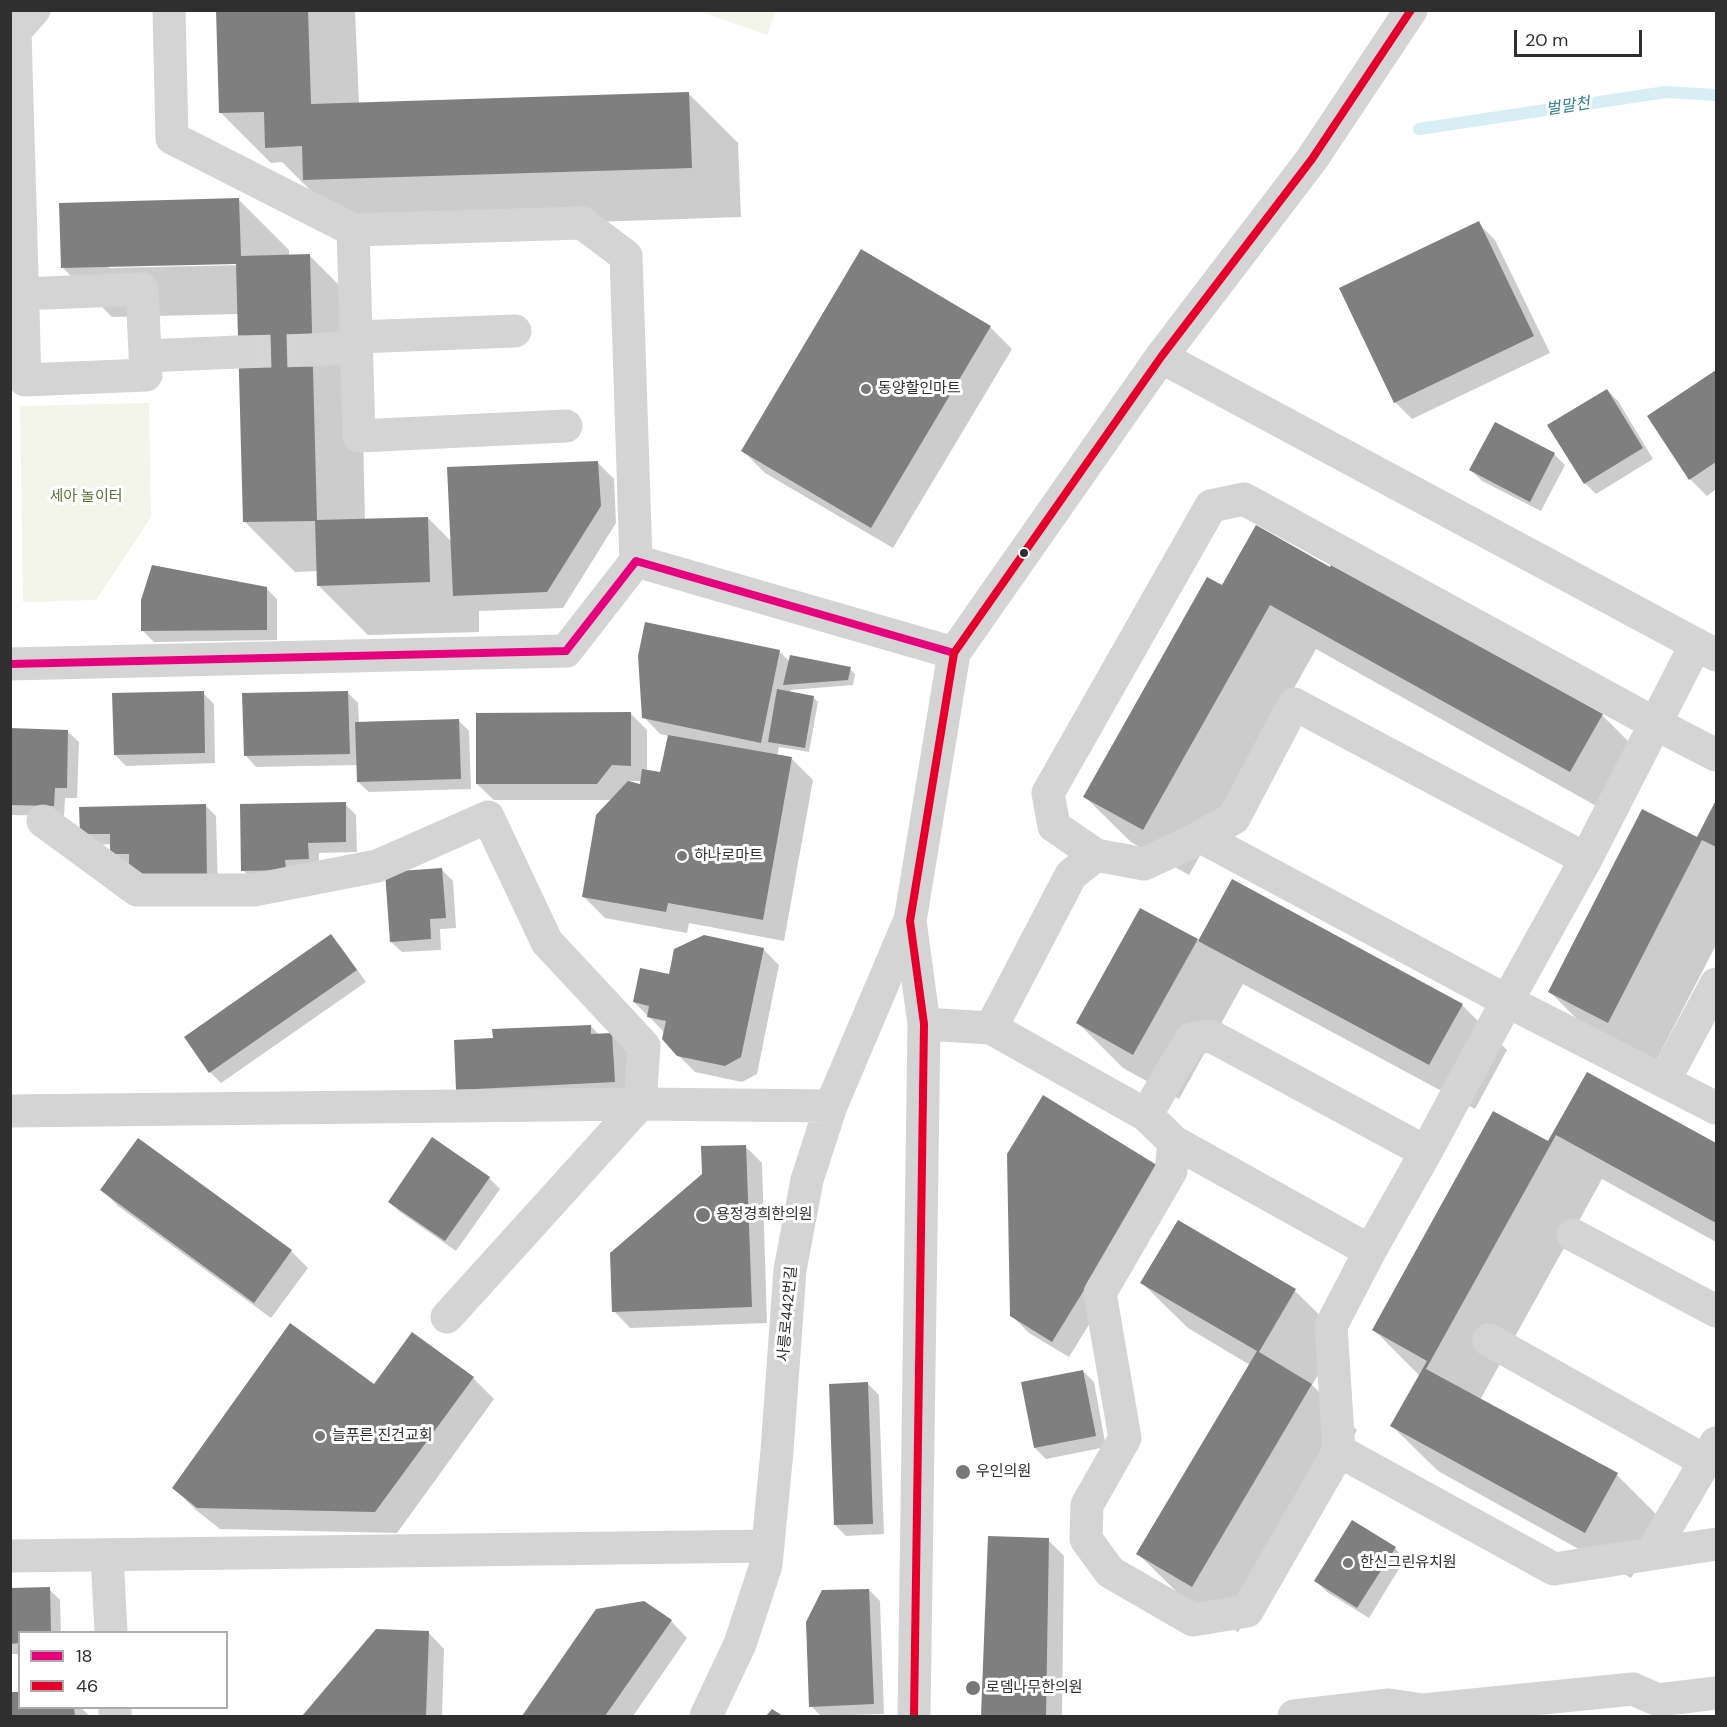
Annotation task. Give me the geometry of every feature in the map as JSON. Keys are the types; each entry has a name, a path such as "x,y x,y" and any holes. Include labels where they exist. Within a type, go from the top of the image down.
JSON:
{"street":[{"path":"22,294 142,289 146,375 25,380 22,294 15,31 34,10"},
{"path":"10,664 566,651 636,561 626,256 582,223 353,230 172,138 169,10"},
{"path":"914,1716 924,1024 909,921 954,653 1161,357 1312,159 1411,10"},
{"path":"353,230 359,436 566,426"},
{"path":"313,350 356,342 515,331"},
{"path":"145,356 238,352"},
{"path":"1161,357 1706,649 1654,723 1586,860 1330,1326 1339,1451 1247,1611 1193,1620 1110,1572 1086,1539 1087,1505 1125,1438 1100,1293 1171,1171 1174,1142"},
{"path":"1586,860 1294,704 1234,818 1201,837 1144,864 1096,855 1054,826 1048,793 1211,506 1244,499 1716,755"},
{"path":"636,561 954,653"},
{"path":"43,821 137,890 254,890 377,866 488,817 547,942 644,1046 640,1104 447,1317"},
{"path":"1201,837 1507,1001 1716,1108"},
{"path":"991,1028 1071,874 1096,855"},
{"name":"사릉로442번길","path":"705,1716 740,1644 766,1565 790,1270 807,1180 831,1106 909,921"},
{"path":"1664,1082 1716,984"},
{"path":"924,1024 991,1028 1146,1115 1174,1142 1370,1251"},
{"path":"1146,1115 1191,1039 1211,1036 1426,1152"},
{"path":"10,1112 640,1104 831,1106"},
{"path":"1573,1234 1716,1311"},
{"path":"1489,1340 1712,1452 1651,1554"},
{"path":"1339,1451 1554,1569 1716,1544"},
{"path":"10,1556 768,1546"},
{"path":"107,1555 111,1631"},
{"path":"1294,1716 1389,1705 1423,1710 1633,1689 1658,1700 1716,1693"}],"green space":[{"path":"776,10 767,35 698,11"},
{"name":"세아 놀이터","path":"149,403 151,517 96,600 23,602 20,406"}],"building":[{"path":"216,10 308,10 311,104 689,92 692,168 303,180 302,146 265,148 264,112 219,113"},
{"path":"239,198 241,256 310,254 317,520 428,517 430,582 317,586 315,521 243,522 236,264 61,268 59,203"},
{"path":"1479,221 1534,336 1394,403 1339,288"},
{"name":"동양할인마트","path":"861,249 991,326 871,528 741,451"},
{"path":"1716,370 1716,462 1689,480 1647,416"},
{"path":"1607,389 1643,448 1584,484 1547,425"},
{"path":"1495,422 1555,453 1530,502 1469,470"},
{"path":"598,461 601,506 547,592 453,596 447,467"},
{"path":"1256,525 1330,567 1332,563 1603,714 1570,772 1270,605 1143,830 1083,797 1207,577 1222,585"},
{"path":"152,565 267,587 267,630 141,631 141,600"},
{"path":"645,622 780,650 761,743 642,718 638,656"},
{"path":"790,655 851,667 848,680 783,685"},
{"path":"777,689 814,696 805,748 768,742"},
{"path":"204,691 205,753 114,755 112,693"},
{"path":"348,691 350,754 244,756 242,693"},
{"path":"631,712 631,766 612,765 597,784 476,784 476,713"},
{"path":"459,719 461,779 357,782 355,722"},
{"path":"10,728 68,730 67,788 55,788 54,806 10,805"},
{"name":"하나로마트","path":"668,735 792,757 763,920 668,903 666,912 582,897 596,815 628,781 640,784 642,769 660,772"},
{"path":"1716,800 1716,847 1702,840 1608,1023 1548,992 1642,809 1697,837"},
{"path":"346,802 346,842 308,843 309,859 285,860 286,870 241,871 240,804"},
{"path":"206,804 207,881 129,876 129,854 110,854 110,834 80,834 79,807"},
{"path":"442,868 446,918 430,919 431,939 390,942 385,872"},
{"path":"1232,879 1463,1004 1429,1065 1198,941"},
{"path":"1140,908 1198,939 1133,1055 1076,1023"},
{"path":"331,934 357,970 209,1073 184,1037"},
{"path":"704,935 764,948 741,1057 725,1066 677,1056 662,1039 666,1021 647,1017 649,1006 633,1002 640,968 669,974 674,949"},
{"path":"591,1025 591,1034 612,1033 615,1082 456,1090 454,1040 493,1038 492,1029"},
{"path":"1587,1072 1716,1143 1716,1223 1556,1135 1426,1369 1618,1473 1585,1533 1390,1426 1427,1361 1372,1330 1493,1111 1548,1141"},
{"path":"1043,1095 1160,1167 1052,1342 1010,1316 1007,1154"},
{"path":"432,1137 490,1177 445,1241 388,1202"},
{"path":"138,1138 292,1250 254,1303 100,1190"},
{"path":"746,1145 752,1307 612,1312 610,1253 702,1174 701,1146"},
{"path":"1178,1220 1296,1289 1259,1352 1312,1384 1192,1587 1136,1554 1257,1351 1140,1283"},
{"name":"늘푸른 진건교회","path":"290,1323 374,1384 412,1332 474,1377 375,1512 197,1508 172,1488"},
{"path":"1083,1370 1096,1436 1034,1448 1021,1382"},
{"path":"868,1382 873,1524 834,1525 829,1384"},
{"path":"1352,1520 1396,1547 1357,1608 1314,1581"},
{"path":"988,1536 1049,1538 1046,1716 981,1716"},
{"path":"50,1587 51,1631 18,1631 18,1643 10,1644 10,1588"},
{"path":"869,1589 874,1704 809,1707 806,1622 822,1590"},
{"path":"644,1601 672,1620 605,1716 522,1716 596,1609"},
{"path":"376,1629 429,1631 426,1716 302,1716"},
{"path":"10,1692 18,1692 18,1709 74,1709 75,1716 10,1716"},
{"path":"772,1709 783,1716 766,1716"}],"waterway":[{"name":"벌말천","path":"1419,129 1666,92 1716,95"}],"tunnel":[{"path":"238,352 313,350"}],"transit line":[{"name":"46","path":"914,1716 924,1024 910,921 954,653 1161,357 1312,159 1411,10"},
{"name":"18","path":"10,664 566,651 636,561 954,653"}],"place":[{"name":"동양할인마트","path":"866,389"},
{"name":"하나로마트","path":"682,856"},
{"name":"용정경희한의원","path":"703,1215"},
{"name":"늘푸른 진건교회","path":"320,1436"},
{"name":"우인의원","path":"963,1472"},
{"name":"한신그린유치원","path":"1348,1563"},
{"name":"로뎀나무한의원","path":"973,1688"}]}
